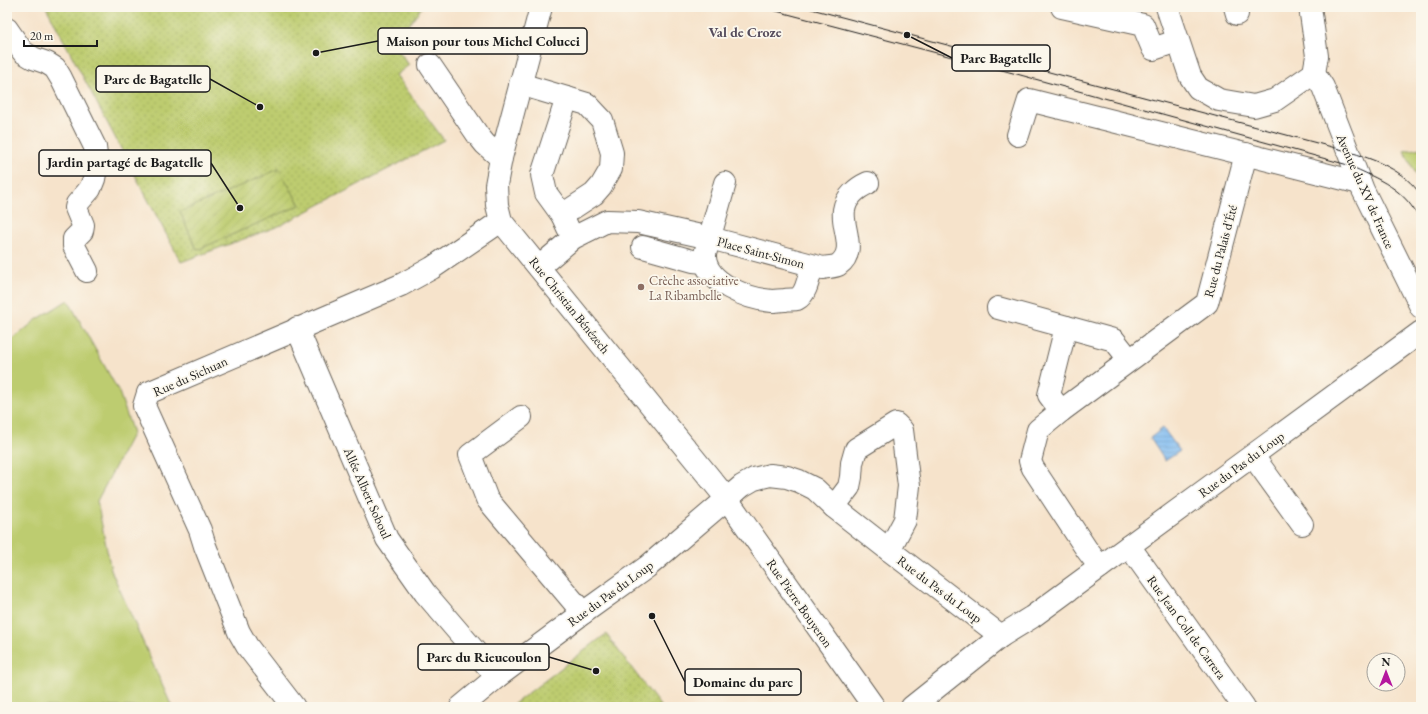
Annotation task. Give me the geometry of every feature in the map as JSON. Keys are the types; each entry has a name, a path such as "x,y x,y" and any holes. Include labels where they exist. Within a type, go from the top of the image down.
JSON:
{"street":[{"name":"Rue Christian Bénézech","path":"541,7 501,158 496,185 497,205 501,221 727,499"},
{"path":"1062,7 1143,25 1153,49 1177,41"},
{"path":"1167,7 1177,41 1190,76 1198,88 1220,100 1254,106 1275,100 1314,73 1317,56 1310,7"},
{"path":"7,29 23,52 55,68 95,147 97,163 94,179 90,190 77,204 76,208 83,225 82,231 74,239 74,246 87,271"},
{"path":"430,65 477,134 485,144 501,158"},
{"name":"Avenue du XV de France","path":"1314,73 1323,87 1360,183 1421,307"},
{"path":"520,84 587,104 602,120 612,153 611,169 601,186 594,194 562,215"},
{"path":"567,98 542,175 546,193 562,215 573,238"},
{"path":"1018,135 1029,100 1360,183"},
{"name":"Rue du Palais d'Été","path":"1100,567 1033,468 1030,460 1038,430 1129,359 1207,303 1246,154"},
{"path":"710,238 725,183"},
{"name":"Place Saint-Simon","path":"539,267 573,238 607,221 638,222 710,238 812,266 823,268 837,265 846,256 848,244 844,210 848,199 858,188 868,183"},
{"name":"Rue du Sichuan","path":"294,707 247,646 239,632 200,530 144,406 148,392 401,284 432,268 501,221"},
{"name":"Place Saint-Simon","path":"710,238 704,262 722,284 743,295 773,301 797,299 804,292 812,266"},
{"path":"643,246 693,261 704,262"},
{"path":"998,308 1114,340 1129,359"},
{"path":"1061,411 1049,395 1066,327"},
{"name":"Allée Albert Soboul","path":"297,328 387,539 424,593 497,677"},
{"name":"Rue du Pas du Loup","path":"461,707 497,677 647,567 742,486 754,479 770,476 787,477 815,489 834,507 1001,636 1032,617 1421,332"},
{"path":"521,417 470,455 487,498 583,613"},
{"path":"834,507 849,487 852,463 856,449 896,424 902,430 909,486 905,520 889,550"},
{"path":"1253,456 1302,524"},
{"name":"Rue Pierre Bouyeron","path":"727,499 874,707"},
{"name":"Rue Jean Coll de Carrera","path":"1129,546 1244,707"},
{"path":"912,707 1001,636"}],"green space":[{"path":"46,7 422,7 394,44 409,65 396,75 444,140 279,226 181,262"},
{"path":"1421,148 1421,184 1404,151"},
{"path":"279,169 300,205 197,250 180,212"},
{"path":"68,300 119,392 133,433 97,501 111,570 172,707 7,707 7,344 36,320"},
{"path":"606,634 661,707 510,707"}],"water":[{"path":"1163,428 1180,451 1165,461 1150,438"}],"tram line":[{"path":"761,7 1013,73 1348,165 1381,181 1399,193 1415,210 1421,222"},
{"path":"804,7 1347,151 1378,162 1397,172 1406,178 1421,195"}],"place":[{"name":"Parc Bagatelle","path":"907,35"},
{"name":"Maison pour tous Michel Colucci","path":"316,53"},
{"name":"Parc de Bagatelle","path":"260,107"},
{"name":"Jardin partagé de Bagatelle","path":"240,208"},
{"name":"Crèche associative La Ribambelle","path":"641,287"},
{"name":"Domaine du parc","path":"652,616"},
{"name":"Parc du Rieucoulon","path":"596,671"}],"district":[{"name":"Val de Croze","path":"745,32"}]}
